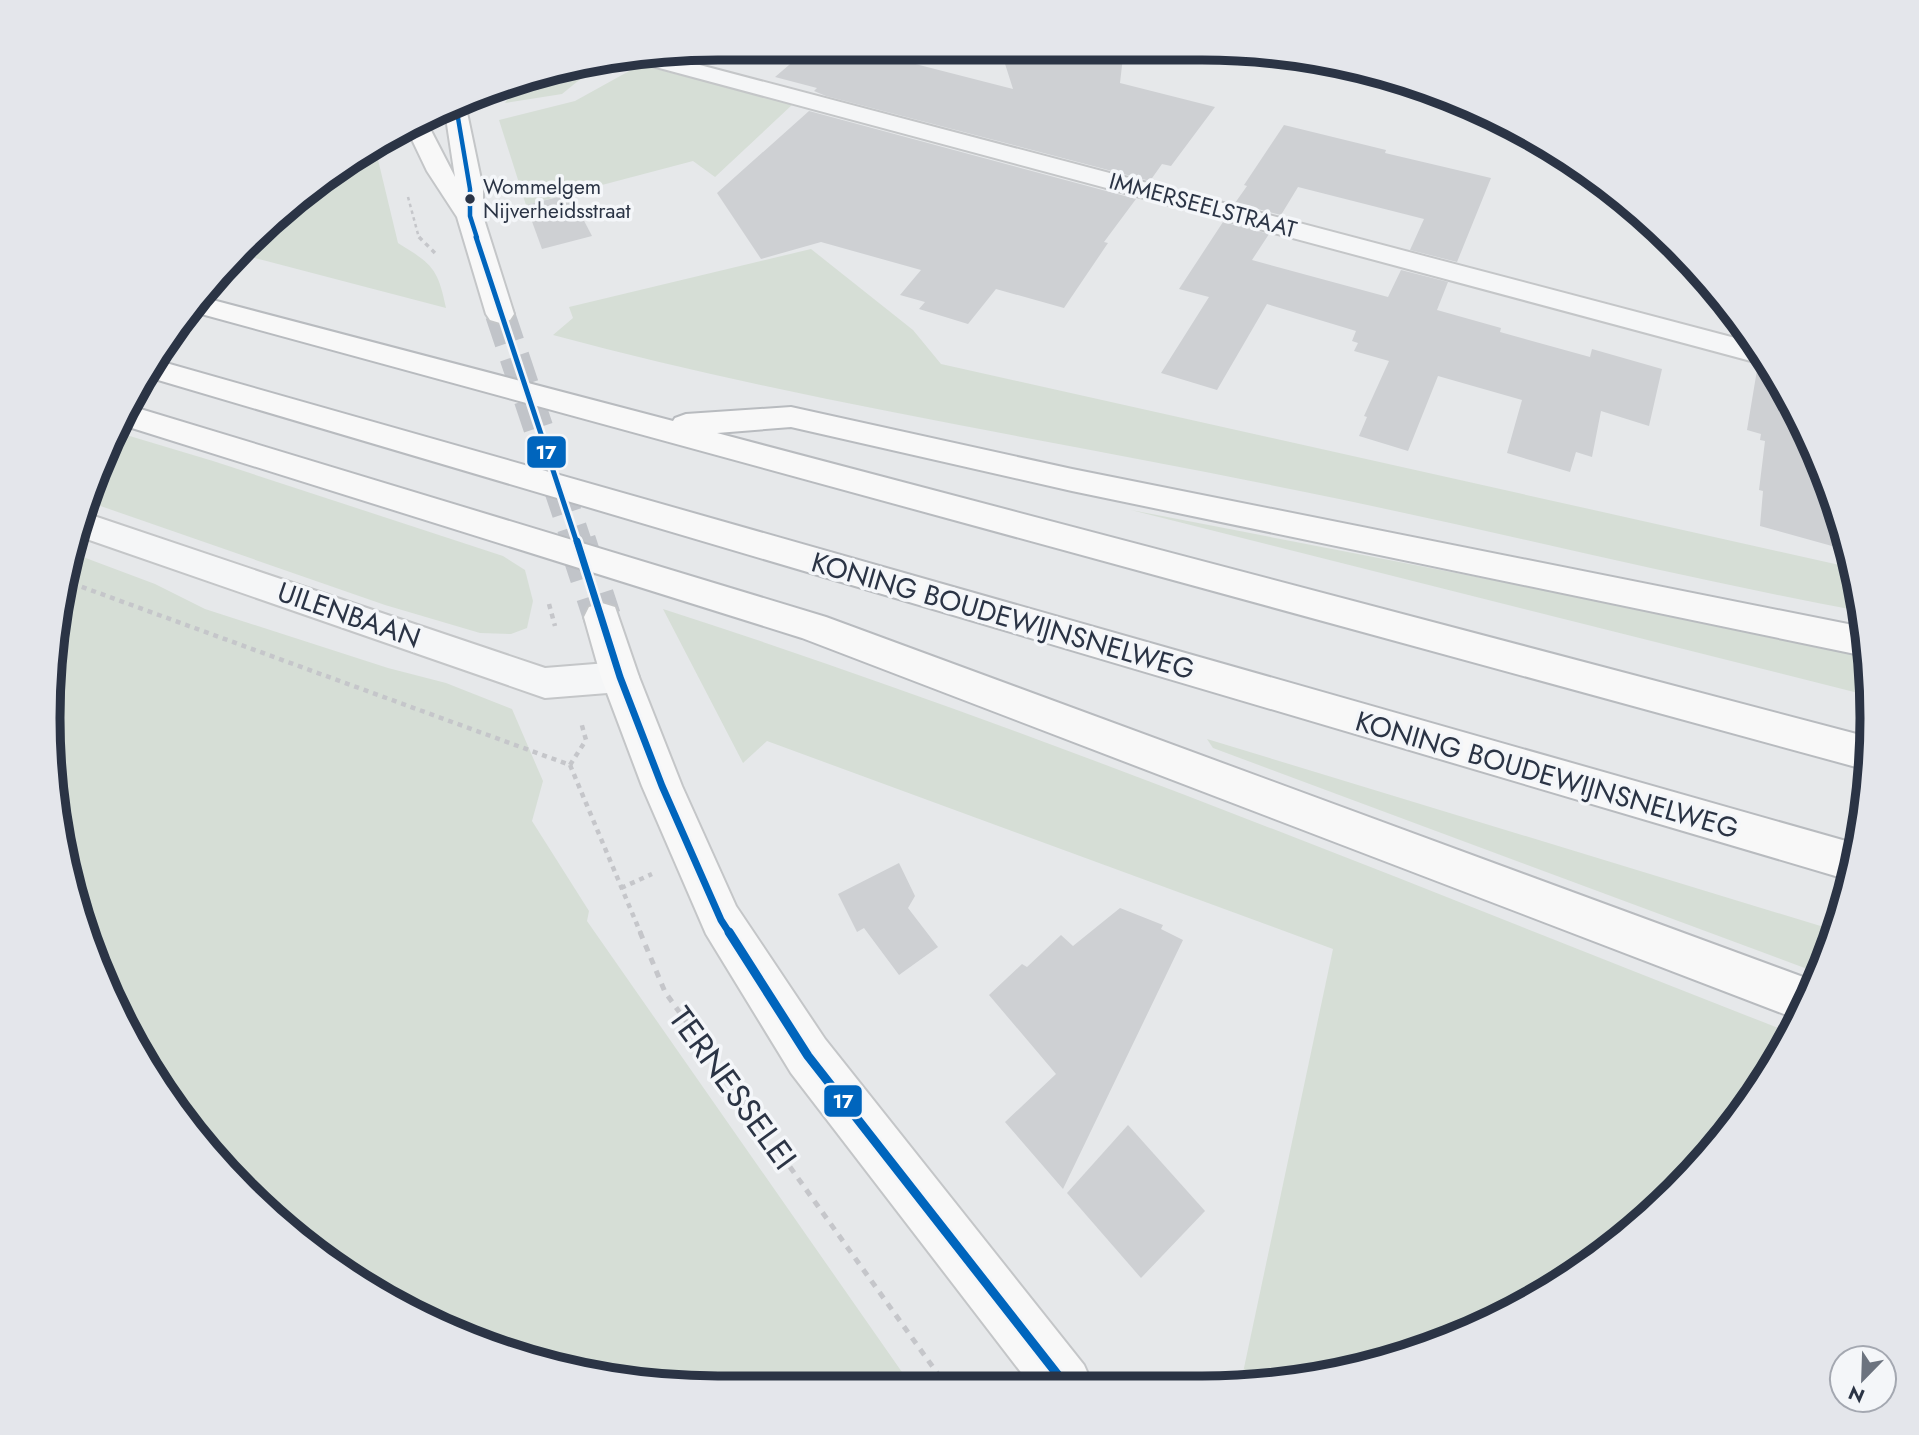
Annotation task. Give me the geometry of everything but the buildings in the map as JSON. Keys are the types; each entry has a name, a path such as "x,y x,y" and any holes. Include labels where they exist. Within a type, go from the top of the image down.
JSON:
{"main road":[{"path":"457,114 470,189 471,216 500,314"},
{"path":"420,131 439,171 471,216"},
{"path":"205,305 659,426 1585,680 1858,752"},
{"name":"KONING BOUDEWIJNSNELWEG","path":"159,370 1844,859"},
{"path":"132,417 813,627 1797,997"},
{"path":"659,426 791,417 1072,480 1855,640"},
{"path":"603,617 620,677 662,786 721,920 808,1056 1059,1376"}],"street":[{"name":"IMMERSEELSTRAAT","path":"664,62 1748,351"},
{"name":"UILENBAAN","path":"88,526 545,683 620,677"}],"path":[{"name":"TERNESSELEI","path":"73,584 570,765 665,992 939,1376"}],"shaded area":[{"path":"640,65 793,104 715,177 693,161 526,205 499,120 575,101"},
{"path":"589,72 562,94 505,103 520,91"},
{"path":"377,155 398,243 432,268 440,284 446,308 248,256 317,195"},
{"path":"811,249 913,330 941,364 1841,565 1850,609 1295,490 830,400 645,359 553,335 573,318 569,307"},
{"path":"124,434 503,556 525,570 533,601 527,628 511,634 480,633 385,605 95,504"},
{"path":"1131,510 1508,583 1856,656 1859,693"},
{"path":"83,557 155,584 205,609 388,668 446,683 512,709 543,781 532,821 589,911 587,921 905,1376 674,1374 589,1363 506,1341 426,1308 352,1265 317,1240 252,1183 195,1118 148,1046 127,1009 110,969 82,888 65,803 60,718 65,632 79,558"},
{"path":"663,609 948,707 1089,759 1781,1029 1749,1083 1696,1151 1667,1183 1635,1212 1567,1265 1493,1308 1413,1341 1330,1363 1243,1374 1333,949 767,741 743,763"},
{"path":"1207,739 1825,929 1809,970 1213,748"}],"tunnel":[{"path":"500,314 577,543"},
{"path":"577,541 602,617"}],"transit line":[{"name":"17","path":"457,114 470,189 470,216 500,314 620,677 662,786 721,920 808,1056 1059,1376"}],"place":[{"name":"Wommelgem Nijverheidsstraat","path":"470,199"}]}
